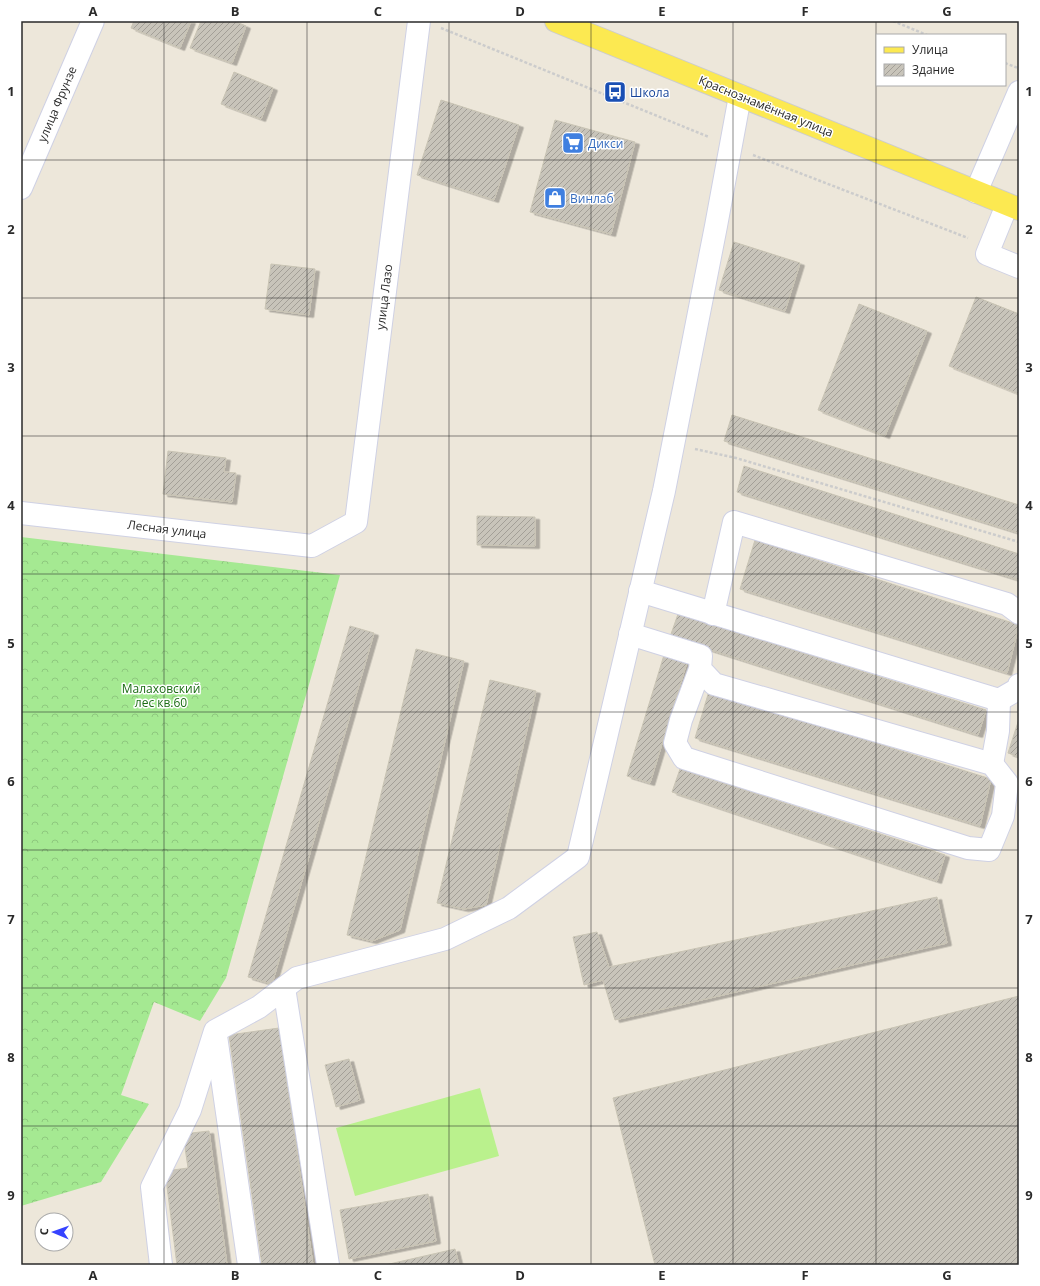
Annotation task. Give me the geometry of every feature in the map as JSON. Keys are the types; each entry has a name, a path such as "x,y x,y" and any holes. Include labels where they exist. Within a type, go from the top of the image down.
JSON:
{"main road":[{"name":"Краснознамённая улица","path":"556,21 1013,207"}],"street":[{"name":"улица Фрунзе","path":"21,188 93,21"},
{"name":"улица Лазо","path":"312,546 356,522 419,21"},
{"path":"976,192 1019,92"},
{"path":"161,1265 152,1187 190,1110 215,1031 259,1007 297,978 445,940 509,908 578,857 664,491 740,96"},
{"path":"1013,207 987,254 1019,267"},
{"name":"Лесная улица","path":"21,512 312,546"},
{"path":"713,614 734,522 1007,604 1019,613"},
{"path":"640,591 999,700 1019,686"},
{"path":"630,634 701,656 700,669 681,720 675,744 684,758 968,848 989,850 1003,816 1007,783 992,764 714,684 700,669"},
{"path":"992,764 998,731 999,700"},
{"path":"284,988 328,1265"},
{"path":"215,1031 249,1265"}],"path":[{"path":"893,21 925,34"},
{"path":"1006,63 1019,68"},
{"path":"673,445 736,458 1019,542"}],"green space":[{"name":"Малаховский лес кв.60","path":"21,537 340,575 226,978 200,1021 154,1002 121,1095 149,1104 101,1182 21,1206"},
{"path":"480,1088 499,1156 355,1196 336,1128"}],"building":[{"path":"134,21 191,21 180,48 131,28"},
{"path":"201,21 234,21 246,26 232,63 190,48"},
{"path":"234,72 273,88 261,119 221,104"},
{"path":"441,100 519,125 494,200 417,175"},
{"path":"555,120 635,142 611,234 530,212"},
{"path":"734,242 800,263 785,311 719,290"},
{"path":"271,264 315,269 309,315 265,309"},
{"path":"976,297 1019,314 1019,394 949,366"},
{"path":"859,304 927,331 885,436 818,410"},
{"path":"732,415 1019,505 1019,533 724,441"},
{"path":"168,451 226,458 224,472 236,473 232,502 163,494"},
{"path":"744,466 1019,554 1019,580 737,492"},
{"path":"477,516 535,517 535,546 477,545"},
{"path":"755,540 1019,625 1007,673 740,589"},
{"path":"678,614 986,710 978,735 670,637"},
{"path":"350,626 374,633 272,984 248,977"},
{"path":"416,649 464,661 400,930 372,941 347,935"},
{"path":"664,655 687,662 650,783 627,776"},
{"path":"490,680 536,691 486,905 464,909 437,903"},
{"path":"709,691 991,779 980,826 695,738"},
{"path":"1019,719 1019,757 1008,753"},
{"path":"680,769 945,855 937,881 672,792"},
{"path":"937,897 947,943 615,1020 603,980 584,985 573,937 597,932 609,967"},
{"path":"1019,996 1019,1265 655,1265 613,1098"},
{"path":"279,1028 313,1265 262,1265 229,1035"},
{"path":"349,1059 360,1100 336,1107 325,1065"},
{"path":"209,1131 227,1265 177,1265 165,1171 188,1168 183,1134"},
{"path":"428,1194 436,1241 349,1259 340,1210"},
{"path":"455,1249 459,1265 385,1265"}],"place":[{"name":"Школа","path":"615,92"},
{"name":"Дикси","path":"573,143"},
{"name":"Винлаб","path":"555,198"}]}
